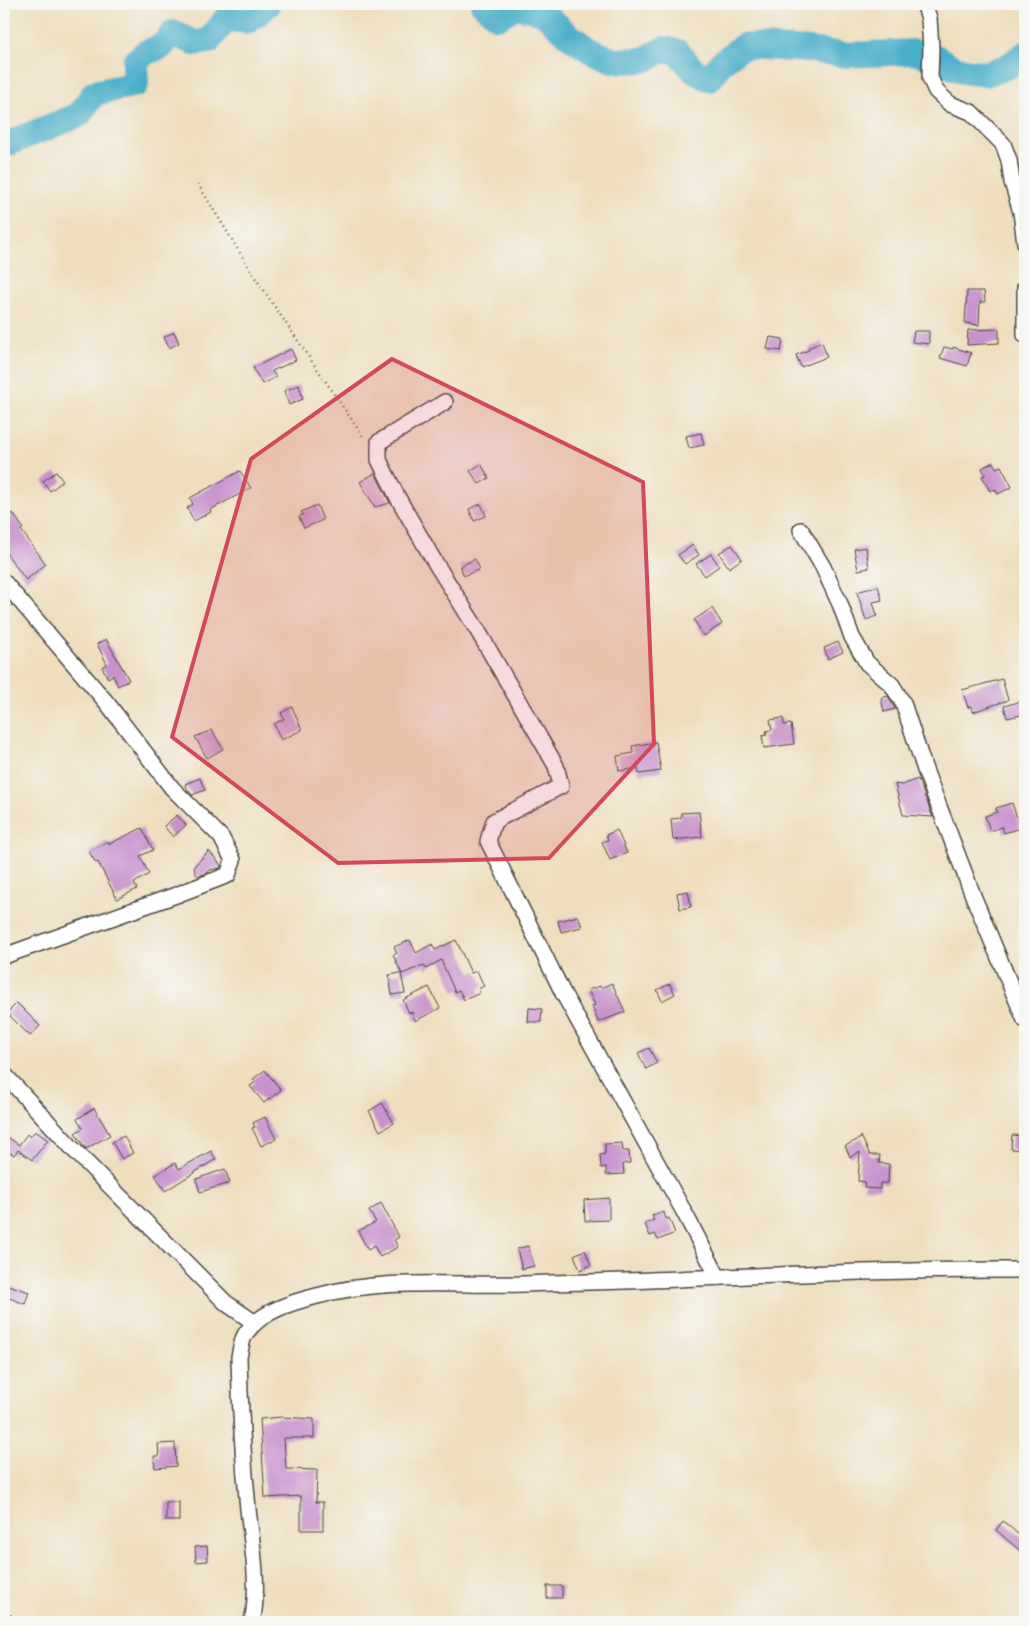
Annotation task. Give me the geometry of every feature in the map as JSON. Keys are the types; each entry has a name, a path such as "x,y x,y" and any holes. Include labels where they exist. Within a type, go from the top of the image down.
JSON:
{"street":[{"path":"924,4 929,18 930,78 936,91 950,104 971,112 1003,144 1009,160 1012,182 1021,212 1025,243"},
{"path":"1025,287 1025,335"},
{"path":"445,402 379,442 379,460 398,498 556,766 561,786 494,821 488,841 563,993 718,1278"},
{"path":"801,530 827,574 852,637 867,663 892,685 903,703 925,770 974,898 1025,1020"},
{"path":"4,582 107,703 172,788 221,837 233,860 228,875 4,956"},
{"path":"4,1074 75,1151 226,1303 255,1323"},
{"path":"252,1622 255,1598 255,1568 246,1479 239,1357 242,1340 255,1323 278,1310 318,1295 373,1286 430,1283 523,1284 950,1269 1025,1270"}],"path":[{"path":"198,184 254,276 379,460"}],"highlighted area":[{"path":"392,359 643,482 654,744 549,858 338,863 172,737 251,459"}],"building":[{"path":"967,291 984,291 985,302 980,302 979,325 965,323"},
{"path":"999,329 999,343 967,345 968,330"},
{"path":"914,331 929,331 929,344 912,342"},
{"path":"174,332 179,343 169,348 164,337"},
{"path":"770,337 783,339 781,351 767,349"},
{"path":"822,342 827,357 801,367 796,355"},
{"path":"944,347 953,349 953,347 971,353 967,366 940,358"},
{"path":"291,349 296,360 272,371 276,377 262,384 253,368"},
{"path":"299,385 303,399 289,405 284,391"},
{"path":"701,433 704,445 689,448 686,436"},
{"path":"993,462 996,468 1001,466 1012,487 998,494 995,489 990,491 982,476 985,475 982,468"},
{"path":"481,464 489,478 479,484 470,471"},
{"path":"240,471 251,488 210,510 211,512 194,521 187,508 193,504 190,498"},
{"path":"56,472 63,481 50,491 43,481"},
{"path":"375,473 390,503 375,507 360,482"},
{"path":"481,504 486,516 474,521 469,509"},
{"path":"317,505 323,520 304,528 299,517 303,515 301,512"},
{"path":"13,513 23,528 21,530 46,564 26,580 4,550 4,520"},
{"path":"693,545 699,555 685,564 678,555"},
{"path":"732,545 742,559 729,568 719,553"},
{"path":"866,547 869,568 858,570 854,549"},
{"path":"711,554 719,566 705,576 696,564"},
{"path":"475,559 480,569 464,576 460,566"},
{"path":"878,586 882,600 873,602 877,616 866,620 857,592"},
{"path":"712,608 722,624 704,636 694,620"},
{"path":"106,639 129,680 118,686 113,675 108,678 102,667 107,664 97,644"},
{"path":"838,642 843,652 828,659 824,648"},
{"path":"1002,679 1008,700 973,712 971,706 968,707 962,690"},
{"path":"888,696 895,709 884,712 881,698"},
{"path":"1022,701 1025,714 1007,718 1004,706"},
{"path":"292,707 302,730 281,740 274,724 284,719 281,713"},
{"path":"783,718 784,725 791,724 794,744 764,748 762,736 767,735 766,731 772,730 770,720"},
{"path":"212,730 223,749 207,758 195,737"},
{"path":"656,742 661,771 639,774 638,768 619,771 617,756 633,753 632,746"},
{"path":"200,778 205,790 192,795 185,784"},
{"path":"918,779 933,817 903,815 895,784 902,785"},
{"path":"1012,803 1020,828 1004,833 1002,827 990,831 985,816 997,812 996,808"},
{"path":"699,812 702,837 673,840 671,819 681,818 681,813"},
{"path":"177,815 186,825 173,837 164,826"},
{"path":"142,828 153,850 140,856 149,874 134,883 137,889 117,899 98,862 96,863 89,852 108,841 109,844"},
{"path":"617,830 627,853 610,860 602,842 608,840 606,835"},
{"path":"209,851 221,865 220,868 210,870 198,876 195,873 194,866"},
{"path":"688,891 691,907 680,909 677,893"},
{"path":"578,916 582,927 561,932 558,921"},
{"path":"410,940 416,953 432,944 435,950 456,940 471,973 477,971 484,986 478,989 480,993 464,1000 459,990 455,992 441,960 426,969 424,965 402,974 393,955 397,953 394,947"},
{"path":"401,973 405,993 392,995 389,975"},
{"path":"612,983 625,1012 598,1022 592,1006 595,1005 588,990 600,986 601,988"},
{"path":"670,984 675,994 662,1001 657,990"},
{"path":"429,987 440,1008 415,1021 412,1012 409,1013 403,1000"},
{"path":"17,1003 40,1026 30,1036 7,1013"},
{"path":"529,1008 542,1009 541,1022 528,1022"},
{"path":"649,1048 657,1063 646,1069 638,1053"},
{"path":"265,1070 281,1090 264,1103 250,1086 256,1082 253,1079"},
{"path":"382,1103 394,1123 380,1131 369,1111"},
{"path":"94,1108 110,1135 86,1149 75,1133 83,1128 77,1119"},
{"path":"265,1117 276,1139 261,1146 252,1128 255,1127 253,1123"},
{"path":"35,1131 48,1140 32,1160 18,1150 14,1155 4,1149 4,1145 9,1138 19,1145 27,1134 30,1137"},
{"path":"1012,1135 1025,1136 1025,1150 1011,1149"},
{"path":"124,1136 133,1153 122,1159 112,1142"},
{"path":"861,1136 870,1155 880,1155 879,1163 889,1164 888,1183 880,1183 880,1189 864,1188 865,1182 858,1181 860,1152 850,1157 845,1146 861,1138"},
{"path":"622,1143 623,1151 629,1151 630,1163 623,1164 624,1174 606,1175 606,1167 601,1168 600,1155 605,1154 605,1144"},
{"path":"211,1151 216,1159 165,1191 155,1175 175,1163 179,1169"},
{"path":"225,1169 230,1183 200,1192 196,1179"},
{"path":"609,1198 609,1220 585,1221 584,1200"},
{"path":"381,1203 399,1237 394,1240 398,1247 380,1257 374,1246 368,1250 358,1231 376,1222 369,1211"},
{"path":"664,1212 666,1219 669,1218 675,1233 658,1240 655,1234 650,1236 645,1224 654,1220 652,1216"},
{"path":"528,1246 534,1266 522,1269 517,1249"},
{"path":"585,1250 591,1265 580,1270 574,1255"},
{"path":"8,1285 29,1292 25,1304 4,1296"},
{"path":"282,1417 314,1419 314,1438 284,1438 286,1469 317,1470 316,1502 323,1502 323,1530 301,1530 301,1496 265,1498 260,1419"},
{"path":"175,1443 176,1466 155,1468 154,1456 159,1456 158,1444"},
{"path":"166,1502 179,1502 179,1521 166,1521"},
{"path":"1003,1521 1025,1540 1025,1555 996,1530"},
{"path":"207,1546 208,1561 196,1562 195,1547"},
{"path":"547,1586 562,1586 562,1598 547,1598"}],"waterway":[{"path":"4,145 79,115 94,93 136,84 135,62 146,52 161,47 173,33 195,43 209,41 226,19 248,21 267,4"},
{"path":"483,4 498,17 516,6 543,12 568,35 589,50 615,61 644,60 664,49 678,52 694,71 710,79 721,63 743,46 811,50 845,55 913,52 936,57 950,66 963,71 985,74 1007,67 1025,54"}]}
